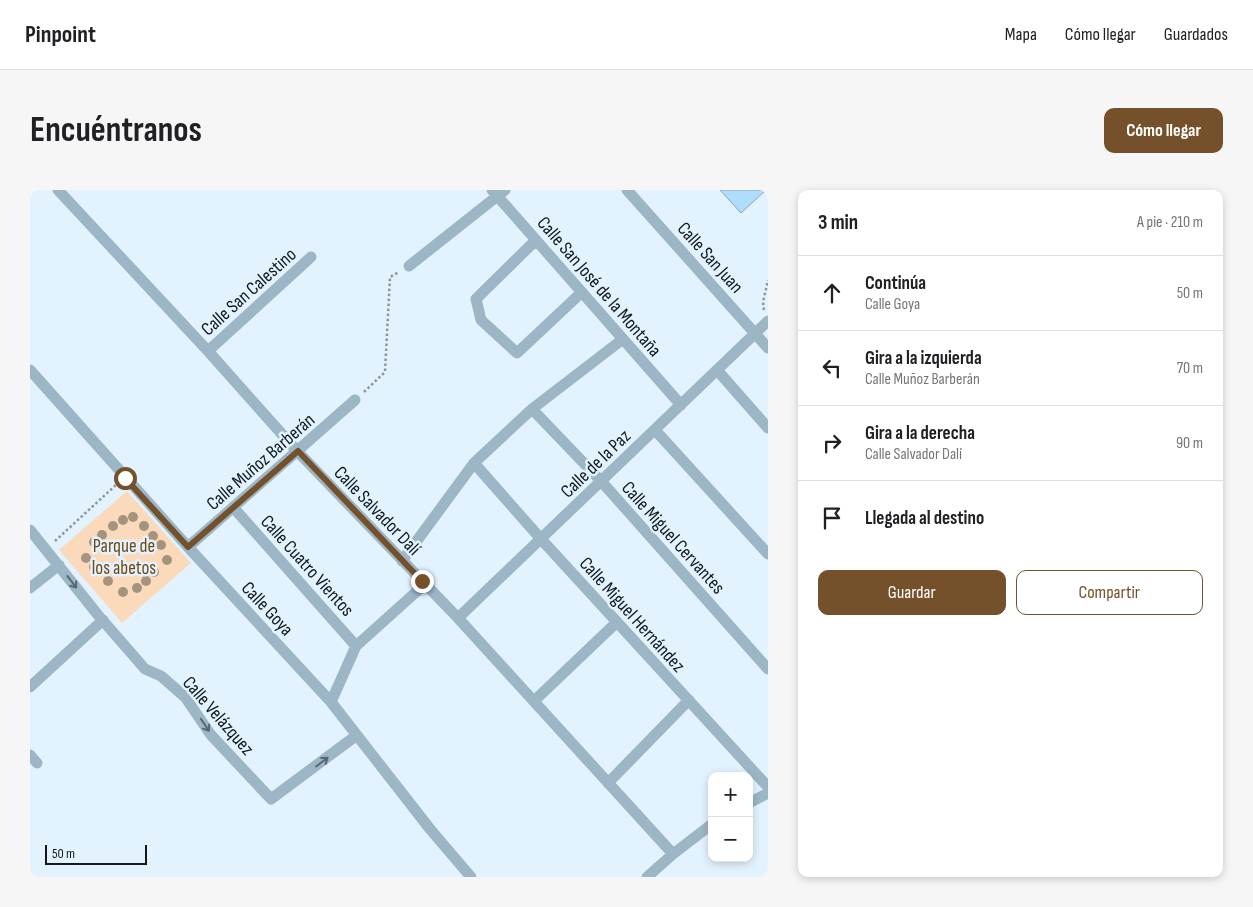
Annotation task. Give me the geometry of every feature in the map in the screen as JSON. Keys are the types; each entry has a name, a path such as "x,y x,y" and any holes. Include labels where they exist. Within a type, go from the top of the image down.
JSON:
{"street":[{"name":"Calle Salvador Dalí","path":"58,190 298,451 402,562 458,618 673,854"},
{"name":"Calle San Juan","path":"627,190 768,348"},
{"name":"Calle San José de la Montaña","path":"498,192 536,240 681,405"},
{"path":"409,266 498,192"},
{"path":"536,240 476,300 481,320 517,352 582,292"},
{"name":"Calle San Calestino","path":"208,351 311,257"},
{"name":"Calle de la Paz","path":"458,618 766,323"},
{"path":"402,562 474,463 532,409 622,338"},
{"name":"Calle Goya","path":"30,370 125,478 331,702 430,829 471,877"},
{"path":"717,370 768,428"},
{"name":"Calle Muñoz Barberán","path":"188,547 356,400"},
{"name":"Calle Miguel Cervantes","path":"532,409 601,481 768,669"},
{"path":"655,430 768,554"},
{"name":"Calle Miguel Hernández","path":"474,463 768,787"},
{"name":"Calle Cuatro Vientos","path":"234,507 356,646"},
{"name":"Calle Velázquez","path":"30,530 145,669 161,676 185,697 211,735 271,799 357,735"},
{"path":"30,588 59,564"},
{"path":"331,702 356,646 424,584"},
{"path":"30,687 103,620"},
{"path":"534,701 617,622"},
{"path":"608,783 688,700"},
{"path":"753,801 768,793"},
{"path":"647,877 708,827"}],"path":[{"path":"356,400 385,372 390,277 409,266"},
{"path":"766,323 763,302 768,280"},
{"path":"46,549 125,478"}],"green space":[{"name":"Parque de los abetos","path":"127,491 191,563 122,623 59,550"}],"building":[{"path":"720,190 766,190 741,213"}],"route":[{"path":"125,478 188,547 298,451 422,581"}]}
